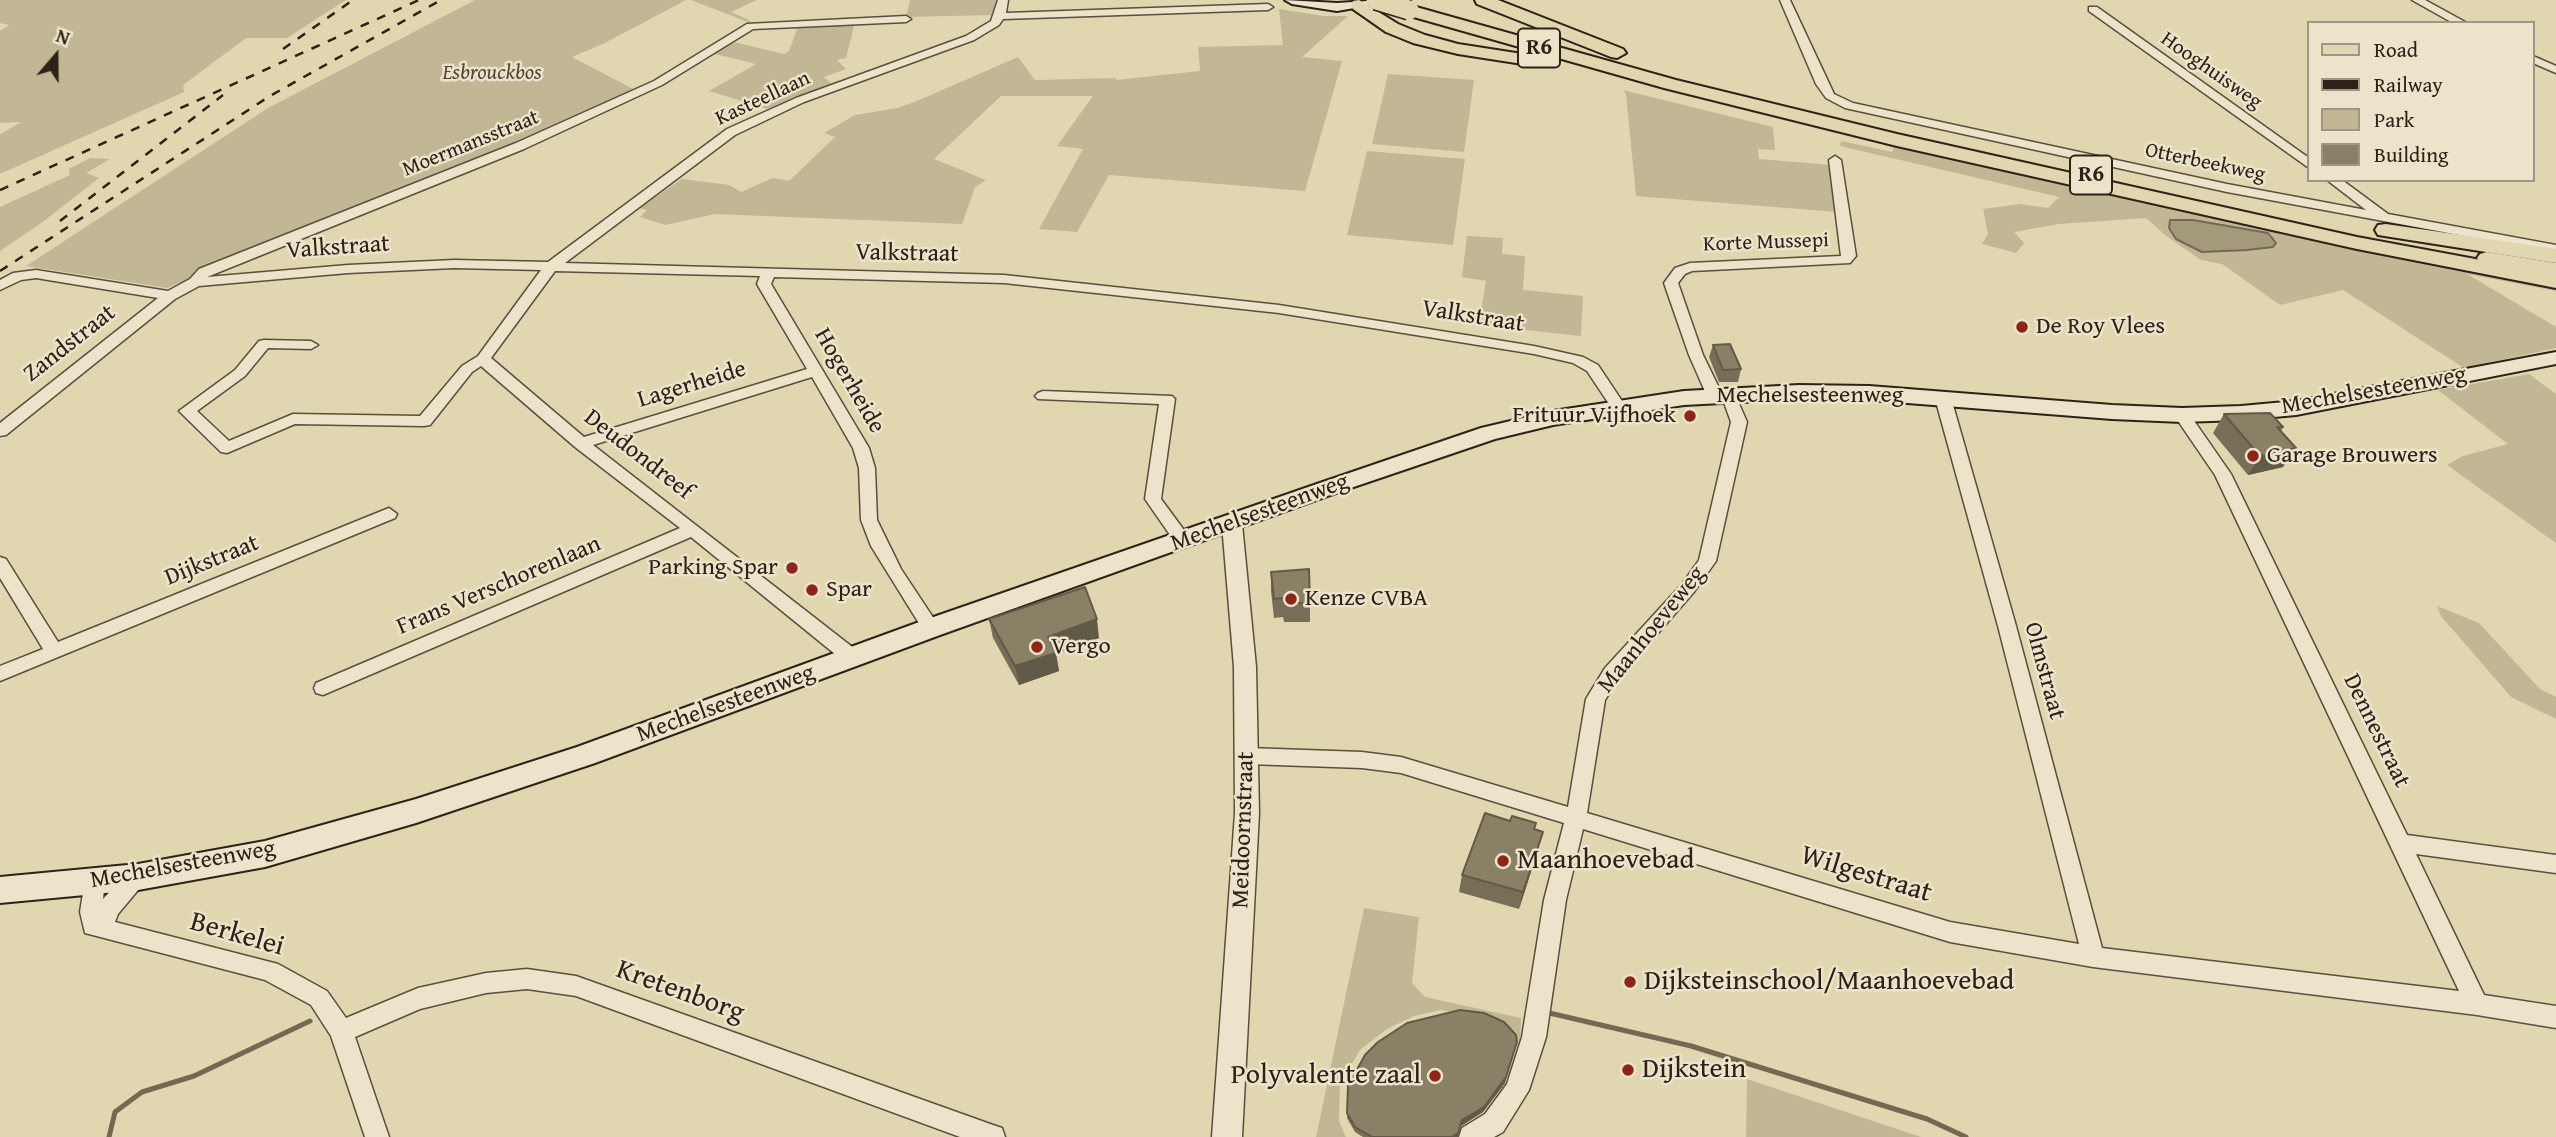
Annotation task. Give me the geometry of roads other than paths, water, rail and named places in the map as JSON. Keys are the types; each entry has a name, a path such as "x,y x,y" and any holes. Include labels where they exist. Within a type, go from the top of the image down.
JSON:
{"highway":[{"path":"1483,0 1606,50 1695,80"},
{"name":"R6","path":"1371,2 1407,5 1695,80 2033,162 2487,258"},
{"path":"1371,2 1392,28 1458,49 1670,84"},
{"name":"R6","path":"1407,5 1670,84 1909,143 2213,210 2487,258"},
{"path":"2213,210 2357,243 2556,281"},
{"path":"2272,212 2556,256"}],"main road":[{"path":"1292,0 1327,7 1371,2"},
{"name":"R6","path":"2487,258 2556,270"},
{"name":"Mechelsesteenweg","path":"0,890 138,877 265,854 416,811 585,755 931,628 1489,433 1618,407 1722,395 1813,392 2182,415 2296,408 2556,358"}],"street":[{"path":"1003,0 1000,16 1268,7"},
{"name":"Otterbeekweg","path":"1784,0 1822,84 1830,96 1849,106 2227,188 2556,249"},
{"path":"2417,0 2458,21"},
{"name":"Hooghuisweg","path":"2093,9 2308,163"},
{"name":"Kasteellaan","path":"551,267 731,132 800,100 970,38 1000,16"},
{"name":"Moermansstraat","path":"196,282 197,277 204,272 504,153 645,88 754,25 906,19"},
{"path":"2535,60 2556,70"},
{"name":"Korte Mussepi","path":"1722,395 1690,342 1671,283 1680,271 1690,267 1845,260 1849,256 1835,160"},
{"path":"2336,182 2389,219"},
{"name":"Valkstraat","path":"170,296 196,282 348,269 441,265 1004,279 1292,311 1534,350 1578,360 1593,368 1618,407"},
{"path":"311,345 264,344 240,373 187,411 227,448 293,419 424,421 467,369 484,358 488,349 551,267"},
{"path":"0,286 18,276 36,274 170,296"},
{"name":"Hogerheide","path":"768,274 764,284 861,448 867,468 869,520 894,572 931,628"},
{"name":"Zandstraat","path":"0,431 170,296"},
{"name":"Deudondreef","path":"484,358 488,365 581,443 693,528 853,658"},
{"name":"Lagerheide","path":"581,443 816,370"},
{"name":"Maanhoeveweg","path":"1471,1137 1494,1122 1517,1090 1534,1037 1555,900 1596,699 1612,673 1688,588 1707,561 1739,422 1722,395"},
{"path":"1043,396 1167,399 1153,499 1183,541"},
{"name":"Olmstraat","path":"1943,398 2003,613 2093,957"},
{"name":"Dennestraat","path":"2182,415 2223,474 2477,1004"},
{"name":"Dijkstraat","path":"54,651 389,514"},
{"name":"Meidoornstraat","path":"1227,1137 1247,813 1248,756 1245,667 1232,524"},
{"name":"Frans Verschorenlaan","path":"323,688 693,528"},
{"path":"0,563 54,651 0,674"},
{"name":"Wilgestraat","path":"1248,756 1362,760 1401,765 1950,932 2093,957 2477,1004"},
{"path":"2400,843 2556,864"},
{"path":"109,930 104,923 107,909 138,877"},
{"path":"94,881 91,912 93,926 109,930"},
{"name":"Berkelei","path":"109,930 270,971 319,998 341,1031 377,1137"},
{"name":"Kretenborg","path":"341,1031 418,999 486,983 527,979 576,986 993,1137"},
{"path":"2477,1004 2556,1017"}],"waterway":[{"path":"1545,1012 1691,1046 1927,1119 1966,1137"},
{"path":"109,1137 115,1112 142,1092 194,1076 310,1021"}],"railway":[{"path":"283,49 353,0"},
{"path":"0,190 419,0"},
{"path":"0,271 270,96 441,0"},
{"path":"60,221 223,95"}],"place":[{"name":"De Roy Vlees","path":"2022,327"},
{"name":"Frituur Vijfhoek","path":"1690,416"},
{"name":"Garage Brouwers","path":"2253,456"},
{"name":"Parking Spar","path":"792,568"},
{"name":"Spar","path":"812,590"},
{"name":"Kenze CVBA","path":"1291,599"},
{"name":"Vergo","path":"1037,647"},
{"name":"Maanhoevebad","path":"1503,861"},
{"name":"Dijksteinschool/Maanhoevebad","path":"1630,982"},
{"name":"Dijkstein","path":"1628,1070"},
{"name":"Polyvalente zaal","path":"1435,1076"}],"park label":[{"name":"Esbrouckbos","path":"492,74"}]}
